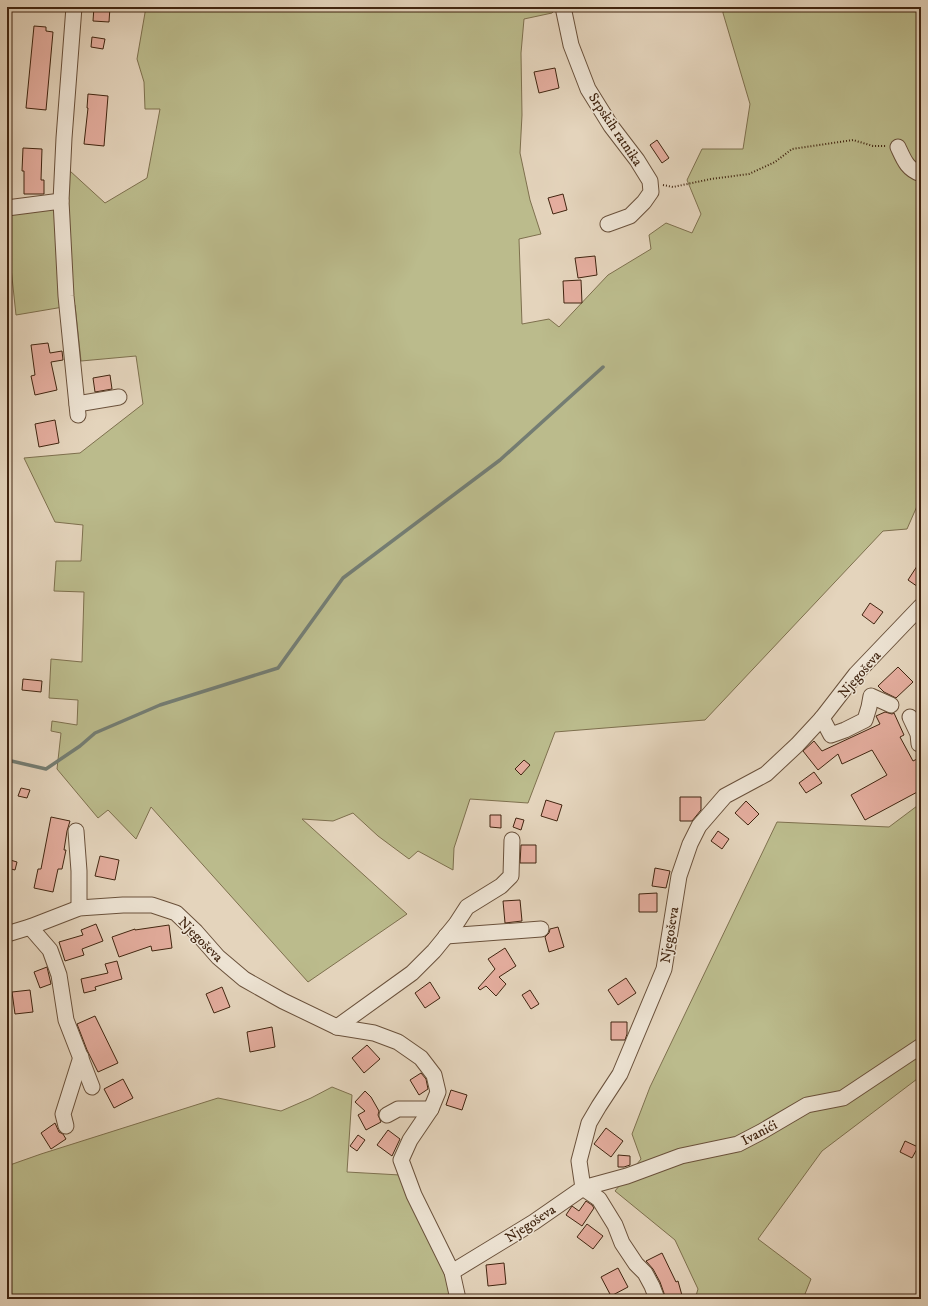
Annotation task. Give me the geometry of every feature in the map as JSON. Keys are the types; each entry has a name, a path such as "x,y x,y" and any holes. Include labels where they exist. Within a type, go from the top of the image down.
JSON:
{"street":[{"path":"74,7 64,138 61,201 66,296 78,410 119,397"},
{"name":"Srpskih ratnika","path":"563,7 571,45 588,89 611,126 637,160 650,181"},
{"path":"898,147 907,165 921,174"},
{"path":"608,224 630,216 644,202 650,192 650,181"},
{"path":"7,208 61,201"},
{"name":"Njegoševa","path":"452,1272 534,1222 583,1188 579,1161 585,1136 592,1118 620,1074 664,969 679,876 690,844 699,826 725,796 766,774 797,745 822,718 856,674 921,606"},
{"path":"822,718 831,735 865,720 870,707 871,696 891,705"},
{"path":"910,717 918,734 919,744"},
{"path":"76,831 79,871 79,908"},
{"path":"337,1027 412,973 434,951 467,907 501,886 511,876 512,840"},
{"name":"Njegoševa","path":"7,934 30,927 79,908 152,905 176,913 196,932 218,957 244,979 283,1001 337,1027 374,1033 398,1042 421,1058 434,1076 438,1092 431,1109 410,1140 401,1160 414,1195 452,1272 458,1299"},
{"path":"30,927 50,950 59,975 66,1020 92,1087"},
{"path":"446,936 541,929"},
{"name":"Ivanići","path":"583,1188 627,1176 681,1156 738,1144 807,1105 843,1098 921,1046"},
{"path":"66,1126 63,1114 81,1057"},
{"path":"387,1115 398,1110 431,1109"},
{"path":"583,1188 599,1199 615,1225 622,1243 636,1264 645,1273 657,1299"}],"path":[{"path":"650,181 673,187 711,179 749,174 775,162 792,149 852,140 873,146 898,147"}],"green space":[{"path":"146,7 558,7 552,13 524,19 521,53 522,115 520,153 530,200 541,234 519,239 522,324 549,319 559,327 608,275 651,249 649,235 666,223 692,233 701,214 687,180 702,149 743,149 750,104 723,13 723,7 921,7 921,497 907,529 883,531 705,720 555,732 528,803 470,799 454,848 453,870 418,851 409,859 378,836 353,813 333,821 302,819 407,914 308,982 151,807 136,839 108,810 98,818 57,769 61,733 51,731 52,721 77,725 78,700 49,698 51,659 82,662 84,592 54,591 56,561 81,561 83,525 55,522 24,458 80,453 143,404 136,356 81,361 75,305 16,315 7,230 7,213 68,193 70,171 105,203 147,178 160,109 145,109 144,82 137,59"},
{"path":"921,803 921,1076 822,1151 758,1239 811,1279 803,1299 695,1299 698,1289 675,1240 615,1191 641,1159 632,1134 650,1087 777,822 889,827"},
{"path":"332,1087 352,1095 347,1172 400,1175 447,1272 454,1299 7,1299 7,1166 218,1098 281,1111"}],"building":[{"path":"94,7 110,7 109,22 93,21"},
{"path":"34,26 46,27 46,31 53,32 46,110 26,108"},
{"path":"92,37 105,39 103,49 91,47"},
{"path":"555,68 559,88 539,93 534,72"},
{"path":"88,94 108,96 104,146 84,144"},
{"path":"657,140 669,158 662,163 650,145"},
{"path":"23,148 42,149 41,180 44,180 44,194 24,194 24,171 22,171"},
{"path":"563,194 567,210 553,214 548,198"},
{"path":"595,256 597,275 578,278 575,258"},
{"path":"581,280 582,303 564,303 563,281"},
{"path":"48,343 50,353 62,351 63,360 51,362 57,390 35,395 31,376 35,375 31,345"},
{"path":"110,375 112,389 95,392 93,378"},
{"path":"55,420 59,443 39,447 35,424"},
{"path":"921,560 921,589 908,580"},
{"path":"870,603 883,612 874,624 862,615"},
{"path":"898,667 913,682 896,698 884,692 878,686"},
{"path":"23,679 42,681 41,692 22,690"},
{"path":"885,712 892,714 894,713 904,735 900,737 913,761 921,757 921,790 865,820 851,795 887,775 872,750 842,764 838,754 818,770 803,751 814,741 822,751 880,724 876,716"},
{"path":"524,760 530,765 521,775 515,769"},
{"path":"814,772 822,783 806,793 799,783"},
{"path":"21,788 30,790 27,798 18,796"},
{"path":"680,797 701,797 701,810 692,821 680,821"},
{"path":"546,800 562,805 557,821 541,816"},
{"path":"746,801 759,814 748,825 735,813"},
{"path":"490,815 501,815 501,828 490,827"},
{"path":"51,817 70,821 67,831 64,850 66,850 62,869 58,869 53,892 34,888 38,869 41,869"},
{"path":"516,818 524,820 521,830 513,827"},
{"path":"718,831 729,839 722,849 711,841"},
{"path":"521,845 536,845 536,863 520,863"},
{"path":"100,856 119,860 115,880 95,876"},
{"path":"7,859 17,862 15,870 7,868"},
{"path":"655,868 670,871 666,888 652,886"},
{"path":"657,893 657,912 639,912 639,894"},
{"path":"520,900 522,921 505,923 503,901"},
{"path":"96,924 103,941 82,949 84,955 65,961 59,942 83,935 81,930"},
{"path":"169,925 172,948 152,951 151,946 119,957 112,937 135,929"},
{"path":"558,927 564,947 549,952 545,937 549,933 550,929"},
{"path":"505,948 516,966 499,977 506,984 496,996 486,986 480,990 478,988 495,969 488,959"},
{"path":"117,961 122,979 95,987 96,990 84,993 81,979 108,973 105,964"},
{"path":"47,967 51,984 40,988 34,972"},
{"path":"626,978 636,993 618,1005 608,990"},
{"path":"430,982 440,998 425,1008 415,993"},
{"path":"222,987 230,1007 214,1013 206,994"},
{"path":"30,990 33,1012 15,1014 12,992"},
{"path":"530,990 539,1004 531,1009 522,995"},
{"path":"95,1016 118,1063 98,1072 87,1050 77,1024"},
{"path":"611,1022 627,1022 627,1034 625,1040 611,1040"},
{"path":"272,1027 275,1047 250,1052 247,1032"},
{"path":"367,1045 380,1059 364,1073 352,1058"},
{"path":"421,1073 426,1079 428,1089 419,1095 410,1080"},
{"path":"123,1079 133,1098 114,1108 104,1089"},
{"path":"451,1090 467,1095 462,1110 446,1105"},
{"path":"365,1091 371,1097 379,1111 378,1115 381,1122 366,1130 358,1115 365,1111 355,1102"},
{"path":"55,1123 59,1132 63,1134 66,1139 51,1149 41,1133"},
{"path":"606,1128 623,1141 611,1157 594,1144"},
{"path":"388,1130 400,1139 392,1156 377,1145"},
{"path":"358,1135 365,1140 357,1151 350,1146"},
{"path":"905,1141 918,1147 912,1158 900,1152"},
{"path":"618,1155 630,1156 630,1165 618,1167"},
{"path":"586,1201 594,1208 582,1226 566,1215 572,1206 579,1211"},
{"path":"587,1224 603,1236 593,1249 577,1237"},
{"path":"662,1253 676,1282 678,1281 683,1299 666,1299 660,1282 653,1269 646,1261"},
{"path":"504,1263 506,1284 488,1286 486,1265"},
{"path":"618,1268 628,1287 611,1296 601,1277"}],"waterway":[{"path":"7,760 46,769 80,746 95,733 160,705 278,668 343,578 500,460 603,367"}]}
